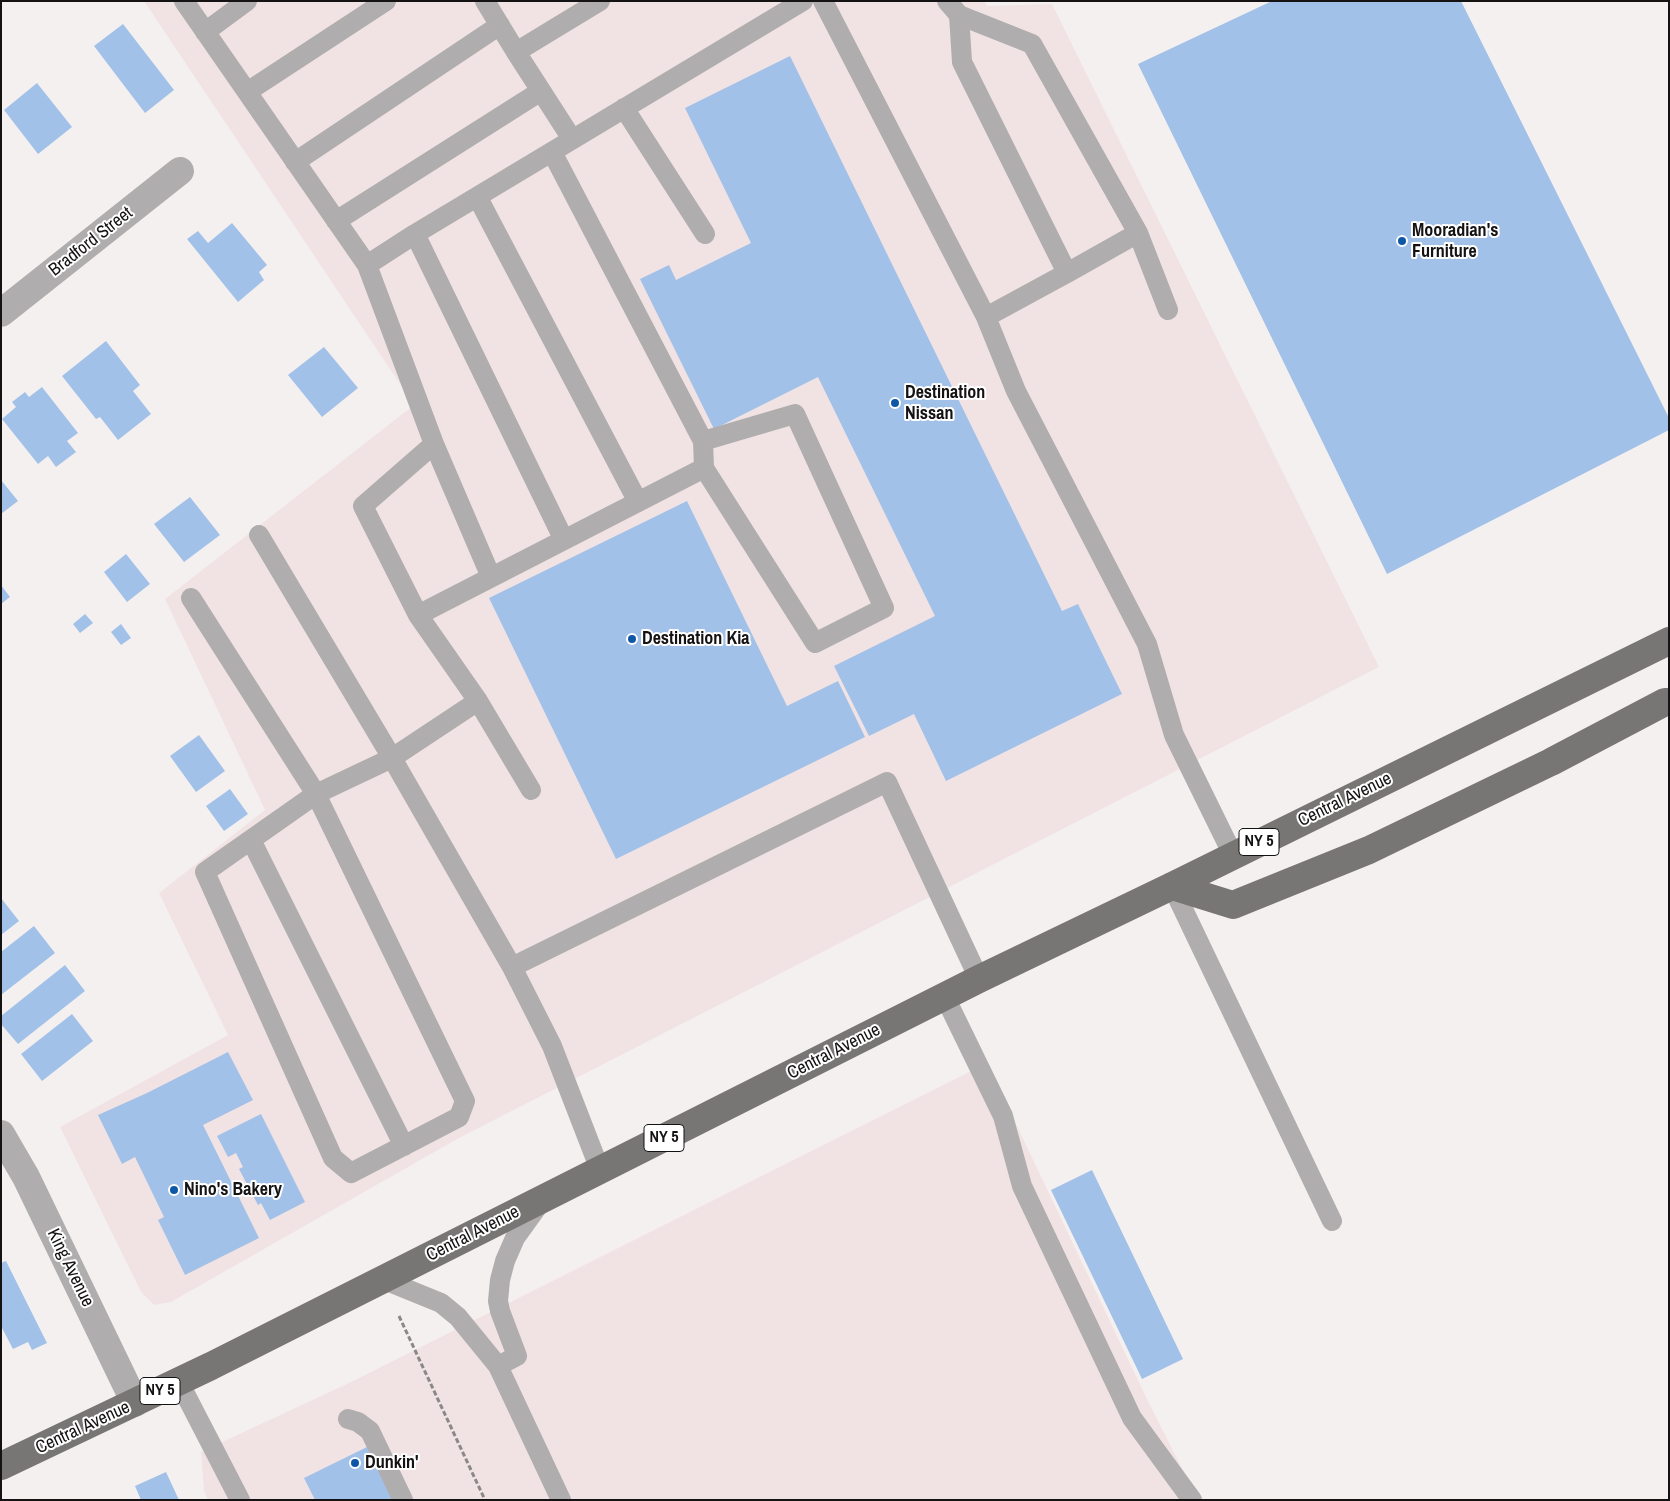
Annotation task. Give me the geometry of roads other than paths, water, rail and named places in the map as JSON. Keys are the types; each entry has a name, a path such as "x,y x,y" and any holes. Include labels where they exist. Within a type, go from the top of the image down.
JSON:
{"main road":[{"name":"Central Avenue","path":"1,1466 179,1382 979,980 1669,641"},
{"path":"1172,886 1233,905 1369,850 1551,762 1665,702 1669,702"}],"street":[{"name":"Bradford Street","path":"1,313 180,171"},
{"name":"King Avenue","path":"1,1134 26,1178 135,1403"}],"lane":[{"path":"184,1 367,265 434,444 491,577"},
{"path":"205,32 247,1"},
{"path":"247,92 386,1"},
{"path":"485,1 572,139"},
{"path":"516,52 600,1"},
{"path":"367,265 415,234 478,198 572,139 802,1"},
{"path":"823,1 986,317 1016,391 1148,644 1174,736 1233,855"},
{"path":"953,8 962,62 1067,273"},
{"path":"953,8 1032,44 1138,233 1168,310"},
{"path":"295,162 500,25"},
{"path":"336,221 541,91"},
{"path":"624,108 705,234"},
{"path":"552,152 703,441 704,468 815,643 884,608 795,414 703,441"},
{"path":"478,198 638,502"},
{"path":"986,317 1138,233"},
{"path":"415,234 564,540"},
{"path":"434,444 363,506 418,615 478,701 531,790"},
{"path":"418,615 704,468"},
{"path":"258,536 392,758 512,967 552,1046 600,1170"},
{"path":"191,598 316,794 465,1102 459,1117 351,1174 333,1158 205,872 316,794 392,758 478,701"},
{"path":"512,967 887,782 979,980"},
{"path":"251,840 404,1146"},
{"path":"1172,886 1332,1221"},
{"path":"945,997 1003,1116 1022,1186 1132,1418 1192,1500"},
{"path":"498,1366 517,1356 498,1301 500,1280 505,1261 515,1238 544,1198"},
{"path":"382,1279 441,1303 458,1318 498,1366 561,1500"},
{"path":"179,1382 240,1500"},
{"path":"348,1419 358,1422 370,1431 403,1500"}],"place":[{"name":"Mooradian's Furniture","path":"1402,241"},
{"name":"Destination Nissan","path":"895,403"},
{"name":"Destination Kia","path":"632,639"},
{"name":"Nino's Bakery","path":"174,1190"},
{"name":"Dunkin'","path":"355,1463"}]}
